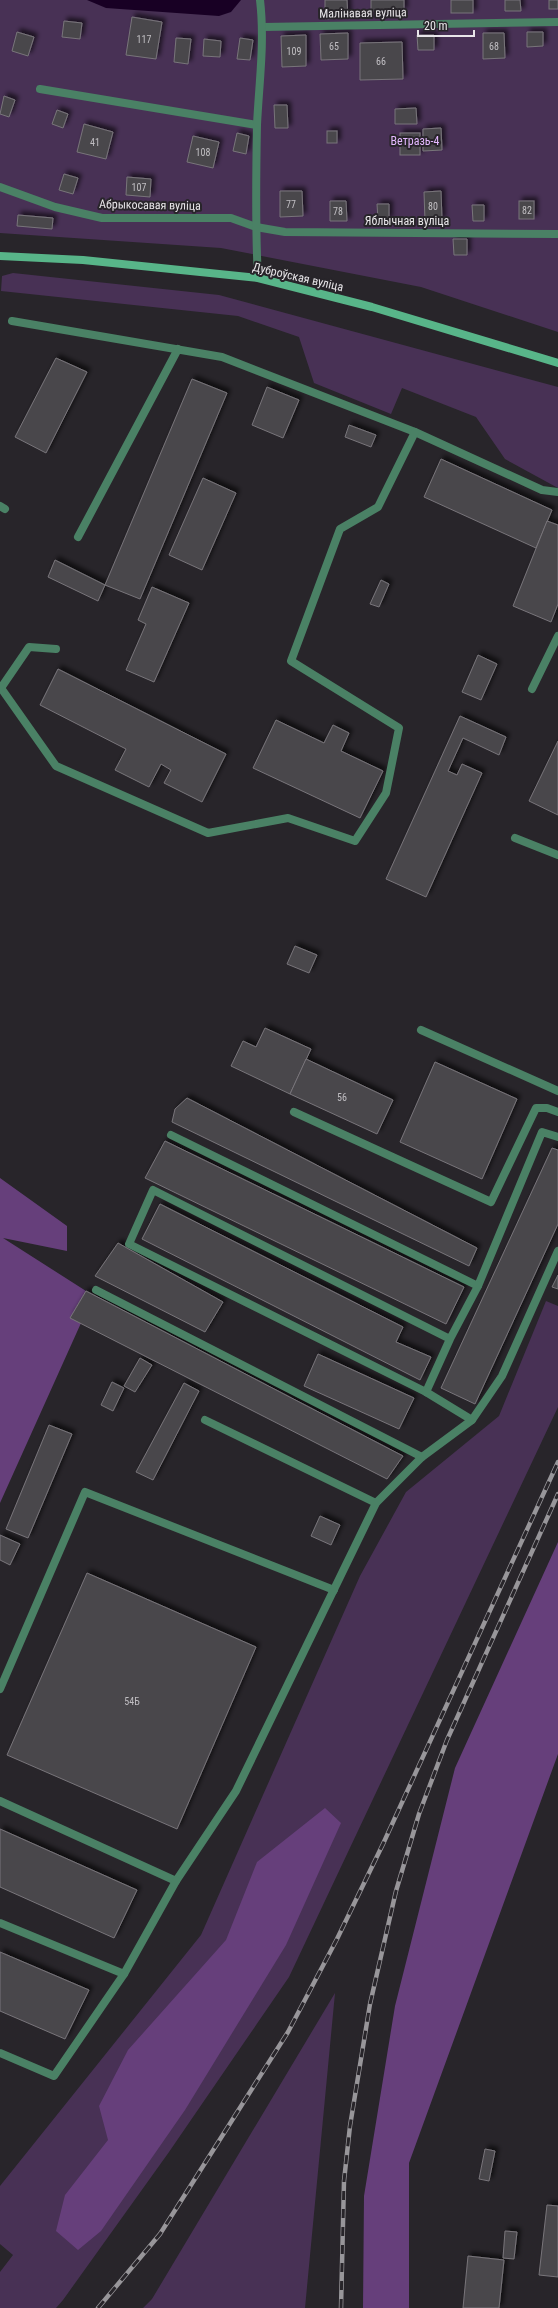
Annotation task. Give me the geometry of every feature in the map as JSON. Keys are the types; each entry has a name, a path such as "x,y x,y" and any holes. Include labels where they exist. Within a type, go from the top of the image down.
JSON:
{"main road":[{"name":"Дуброўская вуліца","path":"0,256 83,260 258,278 372,306 558,363"}],"lane":[{"path":"258,278 256,227 258,125 263,27 260,0"},
{"name":"Малінавая вуліца","path":"263,27 558,22"},
{"path":"40,89 258,125"},
{"name":"Абрыкосавая вуліца","path":"0,187 55,207 102,218 231,218 256,227"},
{"name":"Яблычная вуліца","path":"256,227 285,232 558,234"},
{"path":"12,321 222,357 415,432 542,490 558,492"},
{"path":"78,537 178,349"},
{"path":"56,649 29,647 1,688 56,766 208,833 288,818 355,841 386,793 399,728 291,661 340,529 378,507 415,432"},
{"path":"532,689 558,636"},
{"path":"515,838 558,855"},
{"path":"421,1030 558,1091"},
{"path":"294,1112 491,1202 536,1108 547,1108 558,1112"},
{"path":"426,1392 450,1339 478,1286 542,1132 558,1137"},
{"path":"172,1135 478,1286"},
{"path":"450,1339 153,1190 129,1244 426,1392 472,1420"},
{"path":"0,2052 54,2076 124,1974 176,1881 236,1791 376,1503 422,1457 472,1420 502,1376 558,1251"},
{"path":"96,1290 422,1457"},
{"path":"204,1420 376,1503"},
{"path":"0,1688 85,1492 334,1590"},
{"path":"0,1801 176,1881"},
{"path":"0,1923 124,1974"}],"green space":[{"name":"Ветразь-4","path":"0,0 558,0 558,332 421,287 221,248 0,233"},
{"path":"13,273 219,295 558,387 558,488 505,459 476,417 402,388 391,414 314,383 299,337 238,316 1,291 2,276"},
{"path":"546,1301 558,1306 558,1407 289,1977 169,2152 63,2300 56,2308 0,2308 0,2272 13,2255 0,2244 0,2186 201,1935 360,1576 406,1492 499,1416"},
{"path":"335,1993 305,2308 143,2308 152,2299"}],"shaded area":[{"path":"87,0 241,0 231,12 219,16 106,8"},
{"path":"0,1178 67,1226 67,1251 3,1238 86,1291 71,1317 81,1323 0,1503"},
{"path":"558,1542 558,1754 409,2163 409,2308 363,2308 364,2196 395,2006 455,1768"},
{"path":"325,1808 341,1823 286,1945 185,2110 101,2231 78,2250 56,2231 65,2195 108,2140 99,2106 128,2050 226,1940 257,1862"}],"building":[{"path":"325,0 347,0 348,18 325,19"},
{"path":"371,0 404,0 404,11 371,11"},
{"path":"451,0 473,0 473,13 451,13"},
{"path":"505,0 520,0 521,11 505,11"},
{"path":"549,0 558,0 558,9 549,9"},
{"path":"132,17 162,22 156,59 126,55"},
{"path":"64,21 82,23 80,39 62,37"},
{"path":"17,32 34,37 28,56 12,51"},
{"path":"527,32 543,32 543,46 527,47"},
{"path":"348,33 348,59 321,60 320,34"},
{"path":"483,33 504,33 505,58 483,59"},
{"path":"306,35 306,66 282,67 281,36"},
{"path":"417,35 434,35 434,50 418,50"},
{"path":"176,38 191,39 188,64 174,62"},
{"path":"240,38 253,40 250,60 237,59"},
{"path":"204,39 221,41 220,57 203,56"},
{"path":"402,42 403,79 360,80 360,43"},
{"path":"4,96 15,100 9,117 0,114"},
{"path":"274,105 287,105 288,128 275,128"},
{"path":"416,108 417,124 395,124 395,109"},
{"path":"57,110 68,114 63,128 52,124"},
{"path":"84,124 113,132 106,159 77,152"},
{"path":"441,128 442,150 423,151 423,129"},
{"path":"327,131 337,131 337,143 327,143"},
{"path":"237,133 249,136 246,154 233,151"},
{"path":"400,133 420,133 420,155 400,155"},
{"path":"193,136 219,142 213,168 187,162"},
{"path":"64,174 78,178 73,194 59,190"},
{"path":"127,177 151,179 150,197 126,195"},
{"path":"280,191 302,191 303,216 280,217"},
{"path":"441,191 442,220 425,221 424,192"},
{"path":"330,201 346,201 347,221 330,221"},
{"path":"519,201 534,201 534,219 519,219"},
{"path":"377,204 389,204 389,220 378,220"},
{"path":"472,205 484,205 484,221 473,221"},
{"path":"18,215 53,218 52,229 17,226"},
{"path":"453,239 467,239 467,255 454,255"},
{"path":"56,358 87,372 46,453 15,437"},
{"path":"192,379 227,393 140,599 105,585"},
{"path":"267,387 299,400 283,438 252,425"},
{"path":"349,425 376,435 371,447 345,437"},
{"path":"441,459 552,510 536,548 424,497"},
{"path":"203,478 236,493 202,570 169,555"},
{"path":"547,521 558,525 558,604 551,622 513,606"},
{"path":"55,560 105,585 98,601 48,577"},
{"path":"381,580 389,584 379,607 370,604"},
{"path":"152,587 189,603 154,682 126,670 146,624 138,620"},
{"path":"478,655 497,664 481,700 462,692"},
{"path":"58,669 226,754 202,802 164,783 171,770 161,764 149,787 115,770 126,749 40,705"},
{"path":"460,716 506,737 499,755 463,738 448,771 457,775 462,764 482,773 426,897 386,879"},
{"path":"276,720 324,743 333,725 349,733 341,751 383,771 360,818 253,768"},
{"path":"558,741 558,815 529,801"},
{"path":"295,946 317,955 309,973 287,964"},
{"path":"265,1028 311,1049 290,1094 231,1066 243,1041 256,1047"},
{"path":"306,1059 393,1100 377,1134 290,1094"},
{"path":"435,1062 517,1099 482,1179 400,1142"},
{"path":"187,1098 477,1248 469,1266 172,1122 175,1109"},
{"path":"165,1141 464,1287 446,1324 145,1178"},
{"path":"552,1148 558,1150 558,1224 475,1404 441,1388"},
{"path":"160,1204 403,1327 396,1342 431,1357 420,1380 142,1239"},
{"path":"118,1243 223,1302 205,1332 95,1276"},
{"path":"558,1275 558,1289 552,1287"},
{"path":"86,1291 403,1456 387,1479 70,1318"},
{"path":"318,1354 414,1398 399,1429 304,1386"},
{"path":"140,1358 152,1365 135,1392 124,1386"},
{"path":"112,1382 124,1388 113,1411 101,1405"},
{"path":"184,1383 199,1391 153,1480 136,1472"},
{"path":"49,1425 72,1434 28,1538 6,1529"},
{"path":"320,1516 340,1525 331,1545 311,1536"},
{"path":"0,1535 20,1544 10,1565 0,1560"},
{"path":"87,1573 256,1647 177,1829 7,1755"},
{"path":"0,1829 137,1890 114,1938 0,1887"},
{"path":"0,1952 89,1990 65,2039 0,2011"},
{"path":"485,2149 495,2151 489,2181 479,2179"},
{"path":"547,2205 558,2206 558,2277 539,2275"},
{"path":"505,2231 517,2232 514,2259 503,2258"},
{"path":"468,2256 504,2260 499,2308 463,2308"}],"railway":[{"path":"98,2308 160,2234 288,2032 337,1939 383,1844 558,1462"},
{"path":"341,2308 344,2181 350,2126 370,2004 396,1891 419,1814 447,1740 558,1494"}]}
